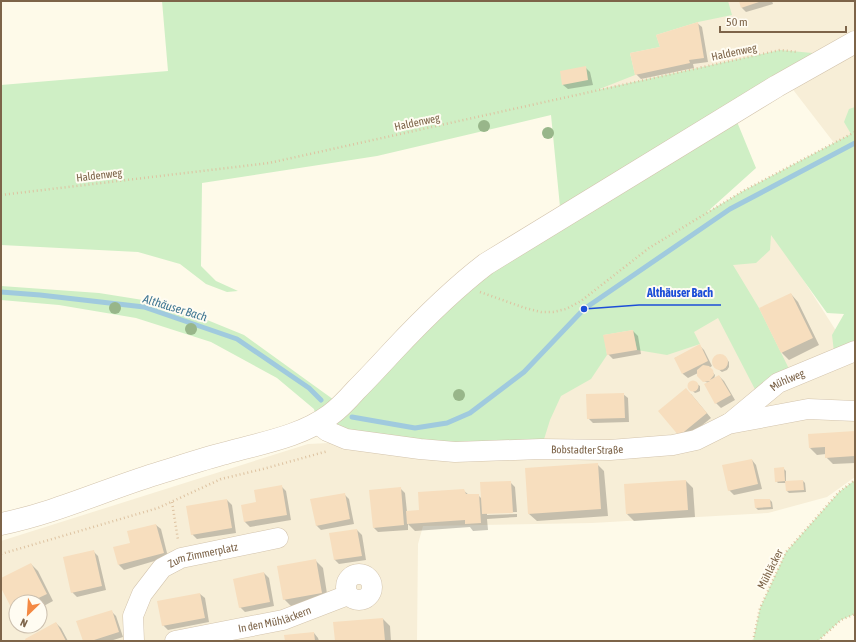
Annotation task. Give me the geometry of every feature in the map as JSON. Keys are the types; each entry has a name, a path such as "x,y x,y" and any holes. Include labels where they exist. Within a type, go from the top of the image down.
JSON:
{"street":[{"path":"1,524 24,520 76,503 133,481 224,453 281,438 318,424 332,414 348,399 422,320 459,285 486,264 777,86 855,42"},
{"name":"Mühlweg","path":"728,424 778,383 855,351"},
{"name":"Bobstadter Straße","path":"318,424 327,431 346,439 420,449 455,452 541,449 610,450 673,445 696,440 728,424 808,409 855,411"},
{"name":"Zum Zimmerplatz","path":"134,641 133,616 142,594 162,568 181,558 278,538"},
{"name":"In den Mühläckern","path":"175,641 283,620 348,595"}],"path":[{"name":"Haldenweg","path":"1,195 269,163 780,50 803,52"},
{"path":"459,285 525,308 541,312 553,312 566,309 580,302 649,248 743,191 855,132"},
{"path":"1,554 151,510 221,479 326,452 346,439"},
{"name":"Mühläcker","path":"753,641 760,608 786,552 839,492 855,480"},
{"path":"172,502 181,558"},
{"path":"818,641 841,620 855,614"}],"shaded area":[{"path":"588,1 855,1 855,140 838,148 774,65 518,109"},
{"path":"758,209 849,351 855,348 855,477 827,497 768,513 592,523 423,526 418,544 417,641 1,641 1,541 308,444 456,437"}],"green space":[{"path":"162,1 728,1 732,15 698,22 656,35 660,47 630,53 635,75 597,90 780,50 834,55 733,112 756,168 706,213 743,191 851,134 844,122 849,109 855,107 855,351 835,360 832,335 844,314 827,313 771,235 770,250 756,263 733,265 759,308 793,377 760,399 718,318 694,332 700,344 667,355 637,350 633,330 604,335 607,355 591,379 561,396 550,420 541,449 455,452 318,424 314,409 277,378 211,342 136,318 59,305 1,300 1,286 99,293 168,304 244,335 341,405 422,320 561,217 551,115 377,156 202,183 201,266 216,281 238,291 227,292 206,284 180,264 138,252 1,245 1,85 168,71"},
{"path":"855,480 855,614 841,620 818,641 753,641 760,608 786,552 839,492"}],"building":[{"path":"739,1 762,1 741,8"},
{"path":"698,22 704,58 689,60 690,63 635,75 630,53 660,47 656,35"},
{"path":"586,66 588,80 562,85 560,71"},
{"path":"791,293 813,338 781,353 759,308"},
{"path":"633,330 637,350 607,355 603,335"},
{"path":"700,344 708,361 682,374 674,358"},
{"path":"720,354 726,356 728,362 726,368 720,370 714,368 712,362 714,356"},
{"path":"703,365 709,366 713,370 714,375 710,380 719,375 731,395 715,404 704,384 710,381 703,382 697,376 697,370"},
{"path":"691,381 695,381 697,382 697,390 691,391 688,388 688,384"},
{"path":"686,388 707,413 679,436 658,411"},
{"path":"624,393 625,418 587,419 586,394"},
{"path":"855,431 855,456 825,458 825,447 809,448 808,434"},
{"path":"752,459 758,484 728,491 722,465"},
{"path":"598,463 601,509 528,514 525,468"},
{"path":"784,467 785,481 775,482 774,468"},
{"path":"686,480 688,510 626,514 624,484"},
{"path":"803,480 804,490 786,491 785,481"},
{"path":"511,481 513,513 482,514 480,482"},
{"path":"282,485 287,515 244,522 241,505 256,502 254,490"},
{"path":"401,487 404,525 373,528 369,490"},
{"path":"464,489 466,494 479,494 481,523 465,524 465,520 407,524 406,511 419,510 418,492"},
{"path":"345,493 350,519 316,526 310,499"},
{"path":"227,499 232,528 191,535 186,506"},
{"path":"754,499 770,499 771,507 755,508"},
{"path":"156,524 164,553 118,565 113,547 130,543 127,531"},
{"path":"357,529 362,556 334,560 329,533"},
{"path":"94,550 102,586 71,593 63,557"},
{"path":"316,559 322,593 283,600 277,566"},
{"path":"31,563 47,594 8,594 8,601 1,588 1,578"},
{"path":"264,572 270,602 239,608 233,579"},
{"path":"200,593 205,618 162,626 157,601"},
{"path":"112,610 119,632 91,641 83,641 76,621"},
{"path":"383,618 385,641 335,641 333,622"},
{"path":"56,622 66,641 26,641 25,639 34,634 48,634 48,626"},
{"path":"314,632 315,641 285,641 284,635"}],"waterway":[{"name":"Althäuser Bach","path":"352,417 415,428 447,423 470,413 524,372 584,309 730,209 855,143"},
{"name":"Althäuser Bach","path":"1,292 144,307 237,339 309,388 321,400"}],"place":[{"name":"Althäuser Bach","path":"584,309"}]}
